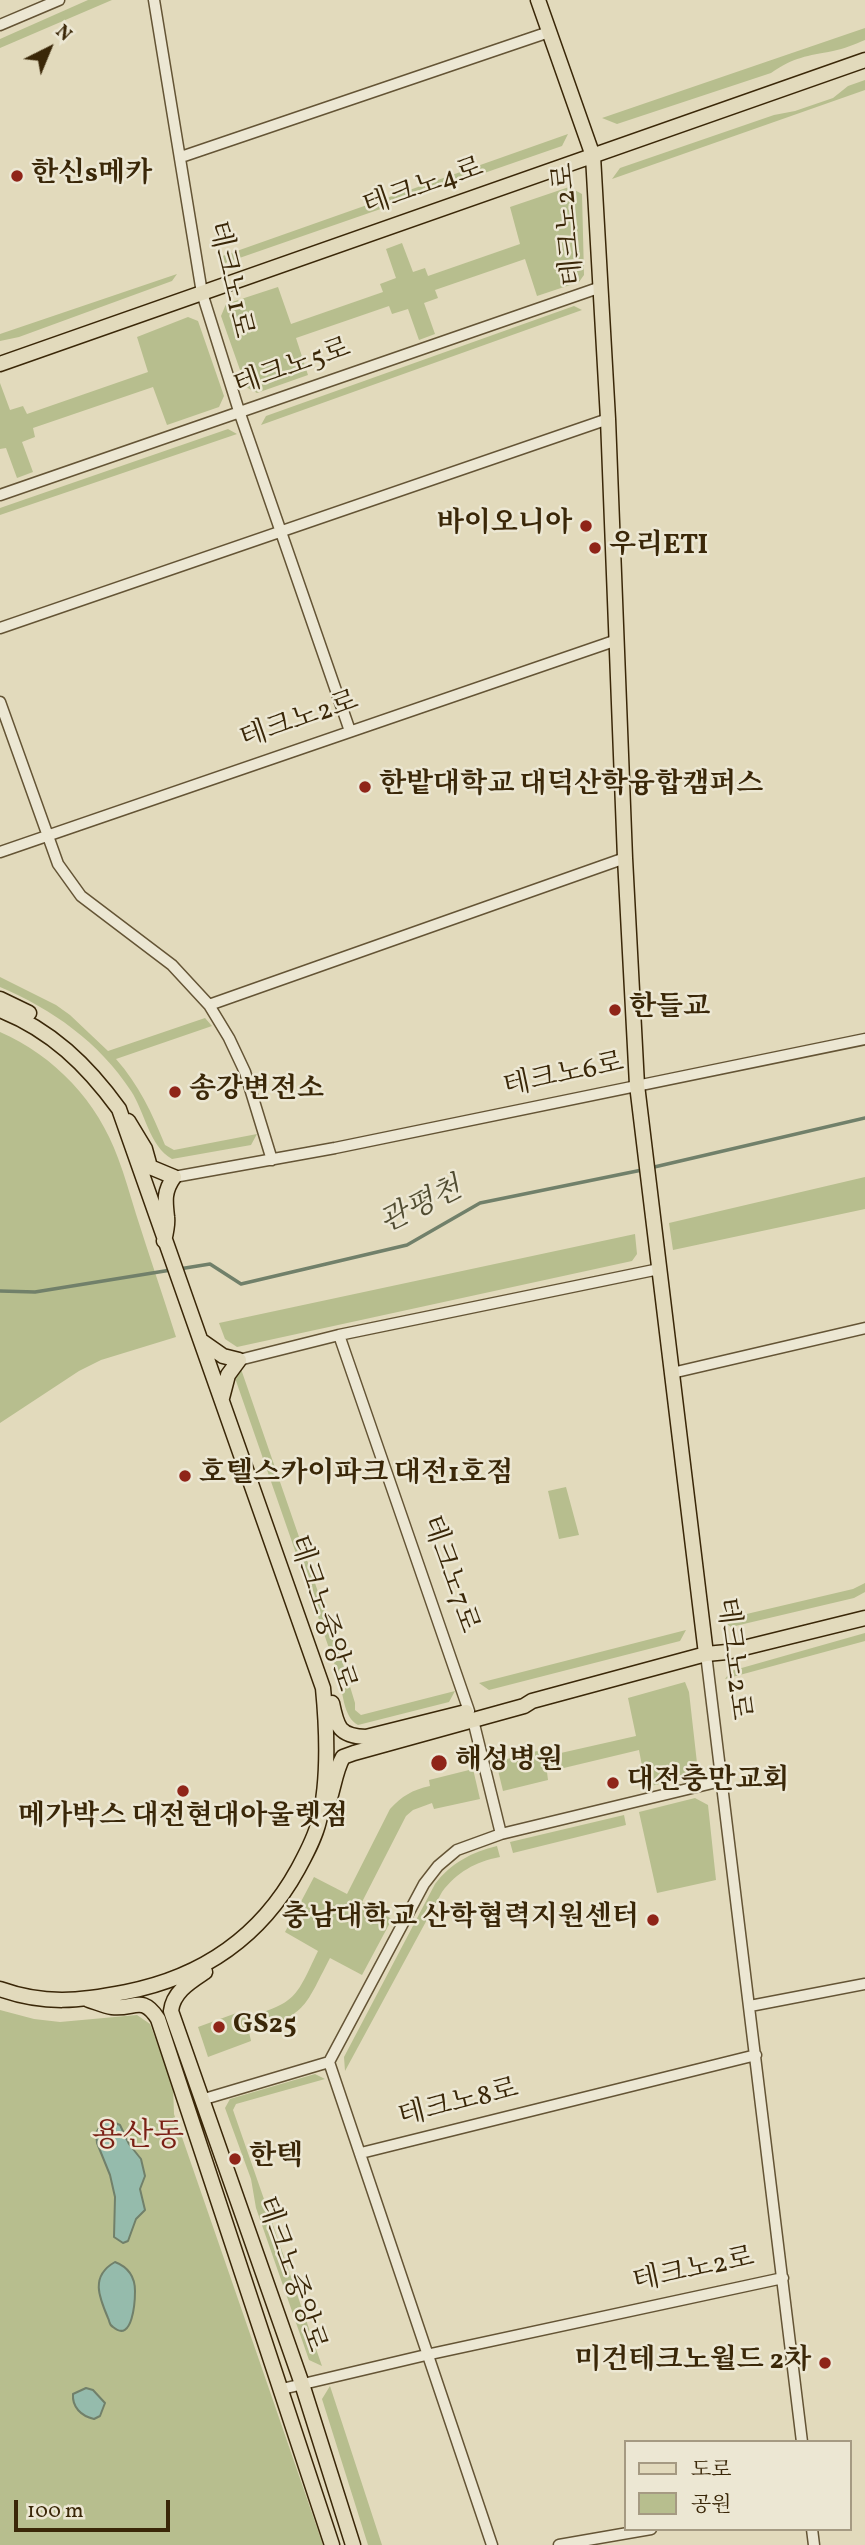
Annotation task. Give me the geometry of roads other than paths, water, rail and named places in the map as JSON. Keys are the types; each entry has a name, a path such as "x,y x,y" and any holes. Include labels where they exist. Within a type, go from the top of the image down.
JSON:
{"main road":[{"name":"테크노2로","path":"538,0 593,156 608,419 625,858 637,1085 706,1654"},
{"name":"테크노4로","path":"0,364 865,61"},
{"path":"0,999 39,1019 52,1036 103,1087 135,1129 150,1167 174,1177 167,1187 165,1197 168,1219 164,1242"},
{"path":"0,1010 52,1036"},
{"name":"테크노중앙로","path":"0,1989 54,2002 88,1999 164,1982 224,1954 245,1937 281,1898 308,1850 319,1821 327,1729 323,1688 119,1109"},
{"path":"199,1334 223,1356 239,1360 228,1375 222,1398"},
{"path":"323,1688 333,1704 335,1720 341,1731 352,1737 366,1737 524,1706 532,1701 706,1654 727,1652 865,1618"},
{"path":"319,1821 331,1801 338,1766 343,1757 471,1716"},
{"path":"88,1999 113,2007 141,2004 151,2009 167,2024 172,2000 185,1986 216,1965 224,1954"},
{"name":"테크노중앙로","path":"167,2024 201,2100 302,2384 353,2545"},
{"name":"테크노중앙로","path":"167,2024 332,2545"}],"street":[{"path":"0,25 60,0"},
{"name":"테크노1로","path":"154,0 202,293 239,411 350,731"},
{"path":"181,157 549,32"},
{"name":"테크노5로","path":"0,495 601,287"},
{"path":"0,628 608,419"},
{"name":"테크노2로","path":"0,852 617,640"},
{"path":"0,702 58,864 82,895 172,965 209,1005 245,1072 272,1160"},
{"path":"209,1005 625,858"},
{"name":"테크노6로","path":"174,1177 272,1160 865,1039"},
{"path":"239,1360 445,1312 659,1269"},
{"path":"672,1373 865,1328"},
{"name":"테크노7로","path":"339,1335 471,1716 501,1834"},
{"name":"테크노2로","path":"706,1654 802,2440"},
{"path":"201,2100 329,2062 424,1884 438,1866 457,1850 501,1834 721,1781"},
{"path":"750,2006 865,1983"},
{"name":"테크노8로","path":"361,2153 756,2055"},
{"path":"329,2062 492,2545"},
{"name":"테크노2로","path":"426,2355 783,2278"},
{"path":"282,2389 426,2355"},
{"path":"559,2545 640,2531"}],"waterway":[{"name":"관평천","path":"650,1168 865,1118"},
{"name":"관평천","path":"179,1269 210,1264 241,1284 407,1245 480,1203 642,1170"},
{"name":"관평천","path":"0,1291 35,1292 171,1270"}],"place":[{"name":"한신s메카","path":"17,176"},
{"name":"바이오니아","path":"586,526"},
{"name":"우리ETI","path":"595,548"},
{"name":"한밭대학교 대덕산학융합캠퍼스","path":"365,787"},
{"name":"한들교","path":"615,1010"},
{"name":"송강변전소","path":"175,1092"},
{"name":"호텔스카이파크 대전1호점","path":"185,1476"},
{"name":"해성병원","path":"439,1763"},
{"name":"대전충만교회","path":"613,1783"},
{"name":"메가박스 대전현대아울렛점","path":"183,1791"},
{"name":"충남대학교 산학협력지원센터","path":"653,1920"},
{"name":"GS25","path":"219,2027"},
{"name":"한텍","path":"235,2159"},
{"name":"미건테크노월드 2차","path":"825,2363"}],"district":[{"name":"용산동","path":"138,2139"}]}
